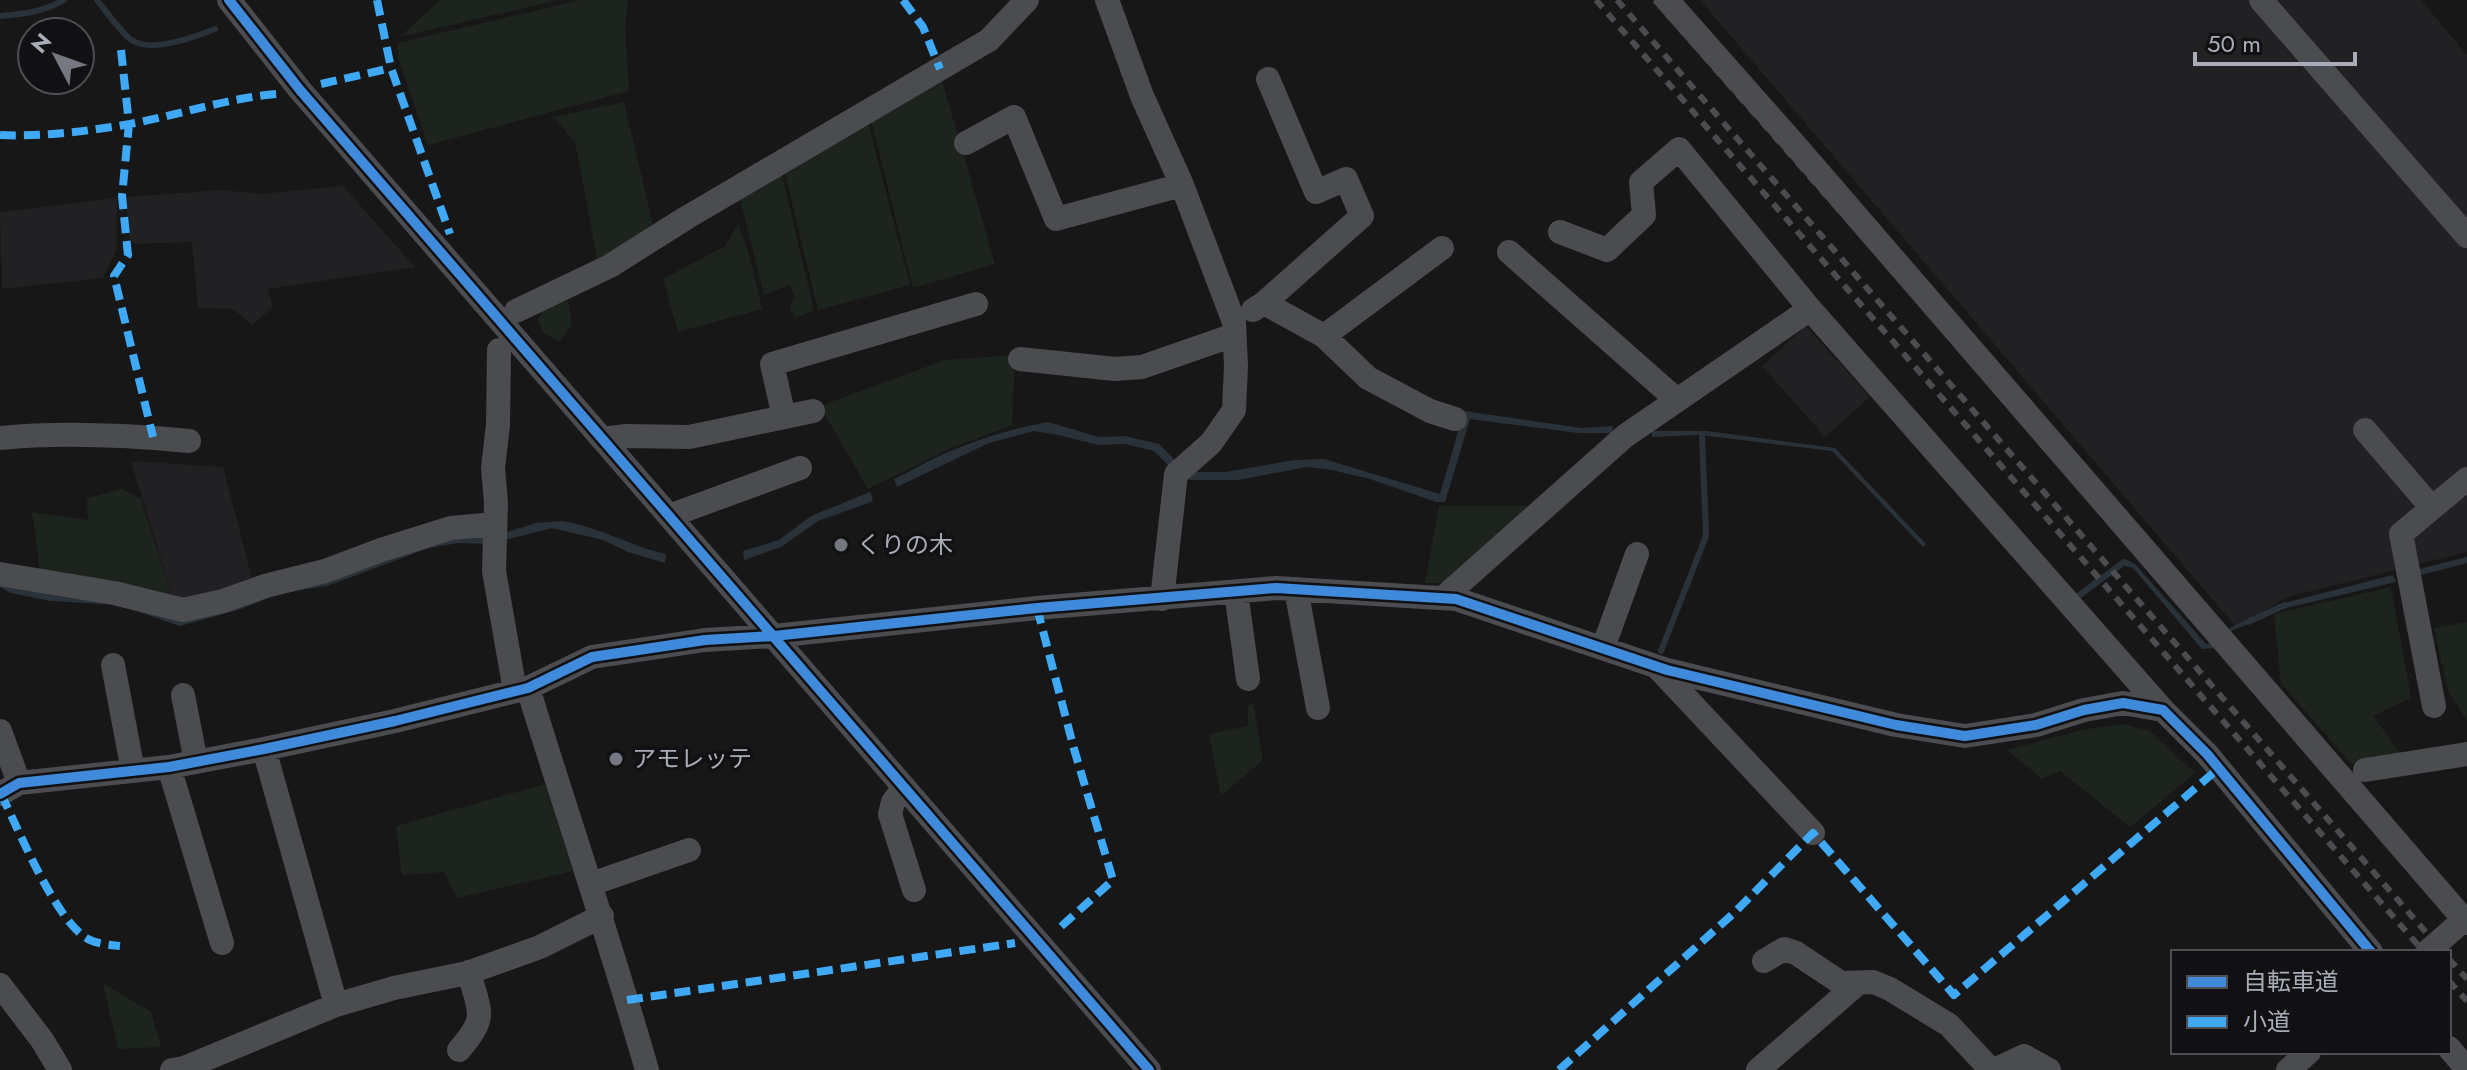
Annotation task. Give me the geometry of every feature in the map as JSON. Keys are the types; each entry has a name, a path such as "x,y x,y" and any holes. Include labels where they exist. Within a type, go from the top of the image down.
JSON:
{"street":[{"path":"229,0 300,90 1149,1070"},
{"path":"516,311 610,266 989,40 1027,0"},
{"path":"1107,0 1142,96 1182,185 1234,328 1234,410 1211,443 1176,474 1162,599"},
{"path":"1667,0 2466,920 2429,950"},
{"path":"2261,0 2467,236"},
{"path":"1020,359 1115,369 1142,367 1234,328 1362,216 1346,179 1316,192 1268,79"},
{"path":"966,143 1014,117 1056,219 1182,185"},
{"path":"1560,232 1607,250 1644,215 1641,182 1679,149 1810,309 2163,710 2207,754 2369,950"},
{"path":"1324,336 1442,248"},
{"path":"1509,252 1677,400"},
{"path":"1264,303 1324,336 1368,378 1430,411 1455,419"},
{"path":"784,417 772,364 976,304"},
{"path":"1443,598 1625,436 1810,309"},
{"path":"499,350 498,425 493,468 494,571 521,689 602,916 647,1070"},
{"path":"602,439 626,436 689,437 813,411"},
{"path":"2365,430 2432,508"},
{"path":"0,438 29,435 189,441"},
{"path":"669,516 800,468"},
{"path":"2434,706 2401,534 2467,479"},
{"path":"0,574 114,593 183,610 325,571 451,528 495,524"},
{"path":"1603,648 1637,554"},
{"path":"0,731 10,789 169,767 395,721 521,689 592,657 705,640 1276,588 1456,599 1657,667 1896,725 1965,736 2036,725 2084,710 2123,703 2163,710"},
{"path":"1296,589 1318,708"},
{"path":"1236,592 1248,679"},
{"path":"113,665 133,771"},
{"path":"1657,667 1813,833"},
{"path":"183,695 196,762"},
{"path":"264,749 336,1005"},
{"path":"2365,770 2467,754"},
{"path":"169,767 222,943"},
{"path":"904,787 893,802 890,814 914,890"},
{"path":"591,884 689,850"},
{"path":"175,1070 336,1005 394,988 469,972 540,947 602,916"},
{"path":"1764,961 1784,949 1796,953 1841,983 1856,985 1873,982 1890,989 1949,1025 1992,1070 2024,1056 2049,1070"},
{"path":"459,1050 476,1031 480,1017 469,972"},
{"path":"0,985 42,1040 60,1070"},
{"path":"1758,1070 1856,985"},
{"path":"2451,1050 2467,1069"}],"shaded area":[{"path":"440,0 558,0 400,37"},
{"path":"581,0 628,0 625,27 629,91 428,145 398,58 398,43"},
{"path":"1700,0 2421,0 2467,55 2467,552 2287,597 2237,628"},
{"path":"940,74 995,264 913,288 870,116"},
{"path":"624,102 654,229 598,264 575,142 553,117"},
{"path":"867,118 910,285 818,310 784,170"},
{"path":"782,174 814,311 795,318 790,307 795,296 789,285 764,295 740,199"},
{"path":"343,186 415,267 268,289 273,307 252,325 233,309 198,308 192,242 134,244 129,237 126,197 222,190 260,194"},
{"path":"117,198 117,249 103,278 2,289 0,212"},
{"path":"738,224 762,309 678,332 663,279 725,246"},
{"path":"568,301 572,326 559,341 544,334 538,321 544,309"},
{"path":"1806,326 1870,397 1825,437 1762,366"},
{"path":"1015,355 1012,425 949,449 868,489 820,406 945,360"},
{"path":"1464,411 1582,428 1613,426 1612,433 1578,433 1470,419 1445,502 1436,502 1370,479 1307,467 1238,480 1189,480 1192,472 1226,472 1294,460 1324,459 1440,494"},
{"path":"1048,422 1099,437 1125,436 1159,444 1176,461 1170,467 1154,451 1125,444 1098,445 1034,431 989,443 897,487 894,479 939,456 992,436"},
{"path":"1652,431 1707,431 1835,448 1926,544 1923,547 1832,451 1701,435 1652,437"},
{"path":"131,461 223,467 253,582 181,604 173,598"},
{"path":"122,489 141,499 172,596 40,571 32,512 88,520 87,498"},
{"path":"870,492 871,502 818,521 781,547 744,560 743,551 779,540 811,516"},
{"path":"1439,506 1528,506 1449,583 1425,583"},
{"path":"561,521 666,554 665,563 628,552 603,540 552,528 489,544 458,543 429,548 327,586 282,593 238,610 180,626 119,605 50,601 11,593 0,587 0,579 184,616 430,539 504,533 536,523"},
{"path":"2123,560 2135,564 2206,644 2213,643 2228,629 2254,616 2255,621 2233,630 2214,648 2202,649 2133,568 2123,564"},
{"path":"2393,575 2396,582 2278,610 2276,605"},
{"path":"2391,587 2411,698 2373,716 2402,755 2351,764 2281,683 2274,614"},
{"path":"2467,622 2467,721 2448,691 2434,628"},
{"path":"1253,703 1263,760 1221,796 1209,734 1248,726 1248,706"},
{"path":"2122,724 2150,731 2195,773 2130,827 2060,771 2042,779 2007,750 2081,730"},
{"path":"545,784 573,871 457,898 444,872 402,875 396,826"},
{"path":"103,983 151,1012 161,1047 118,1049"}],"waterway":[{"path":"0,16 33,12 64,0"},
{"path":"97,0 126,35 138,43 172,43 215,29"},
{"path":"1661,651 1706,536 1702,434"},
{"path":"2416,573 2467,560"},
{"path":"2073,600 2124,562 2129,564"},
{"path":"2248,622 2285,605"}],"railway":[{"path":"1596,0 2422,950"},
{"path":"1617,0 2441,950"},
{"path":"1655,0 2467,934"},
{"path":"1676,0 1908,263 2467,910"},
{"path":"2451,961 2467,979"},
{"path":"2451,983 2467,1001"}],"marked path":[{"path":"377,0 391,68 450,234"},
{"path":"903,0 923,27 940,69"},
{"path":"121,50 129,124 122,196 128,255 114,276 153,437"},
{"path":"321,84 391,68"},
{"path":"0,135 98,129 277,94"},
{"path":"1037,608 1113,880 1056,931"},
{"path":"1559,1070 1734,913 1813,833 1954,995 2219,768"},
{"path":"1,794 40,874 65,916 77,931 90,940 120,946"},
{"path":"627,1000 1015,943"}],"cycle path":[{"path":"229,0 300,90 1149,1070"},
{"path":"0,794 19,783 169,767 395,721 528,688 592,657 705,640 1276,588 1456,599 1667,670 1896,725 1965,736 2036,725 2084,710 2123,703 2163,710 2207,754 2369,950"}],"place":[{"name":"くりの木","path":"841,545"},
{"name":"アモレッテ","path":"616,759"}]}
